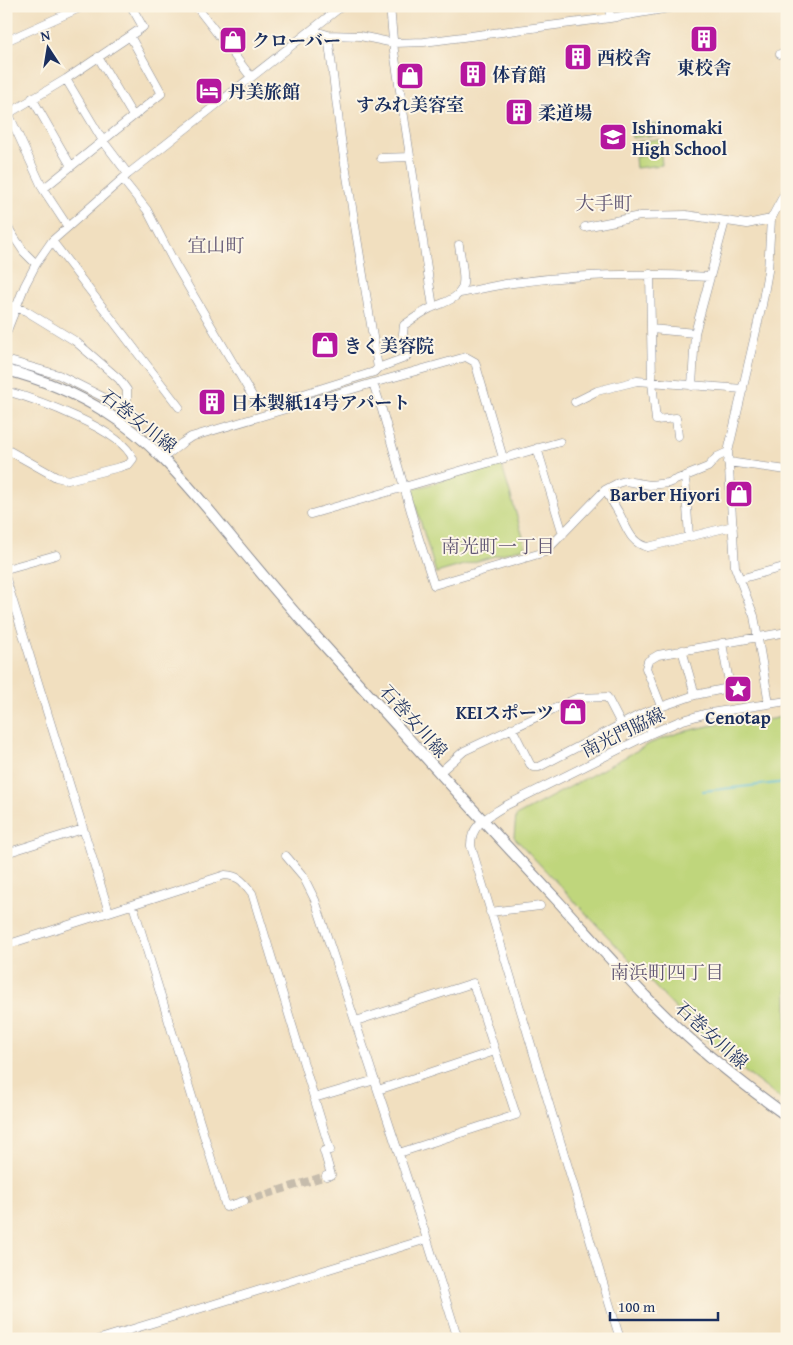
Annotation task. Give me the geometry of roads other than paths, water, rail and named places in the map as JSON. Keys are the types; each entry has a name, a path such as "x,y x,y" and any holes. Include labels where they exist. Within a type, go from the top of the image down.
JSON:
{"main road":[{"name":"石巻女川線","path":"6,370 45,382 87,401 123,424 163,458 296,614 482,821 656,1007 723,1068 787,1116"}],"street":[{"path":"6,41 84,6"},
{"path":"68,227 43,189 10,117 11,112 66,79 143,27 131,6"},
{"path":"196,6 251,77"},
{"path":"6,333 36,264 52,242 126,177 342,6"},
{"path":"390,6 432,307"},
{"path":"609,6 610,18"},
{"path":"312,30 328,35 360,36 394,43 424,42 610,18 677,7"},
{"path":"328,35 341,138 378,368"},
{"path":"43,189 161,94 130,36"},
{"path":"98,57 133,116"},
{"path":"66,79 147,210 175,264 254,399 261,403 278,402 374,372 378,368 405,358 408,355 403,334 404,325 414,317 432,307 439,306 460,293 512,283 596,276 650,274 710,277"},
{"path":"32,98 72,166"},
{"path":"381,158 410,157"},
{"path":"769,703 756,637 754,616 734,560 728,452 768,270 771,220 787,188"},
{"path":"585,227 640,216 686,215 747,224 771,220"},
{"path":"692,386 695,333 725,221"},
{"path":"6,225 24,252 36,264"},
{"path":"52,242 179,407"},
{"path":"459,245 464,283 460,293"},
{"path":"650,274 652,382 656,420 676,418 678,436"},
{"path":"6,304 26,311 75,341 119,378 127,390 127,400 117,404 58,375 6,360"},
{"path":"651,329 695,333"},
{"path":"163,458 191,438 280,410 466,357 475,362 503,458"},
{"path":"575,402 597,391 637,381 742,389"},
{"path":"372,383 382,410 403,487 434,585 545,552 605,490 625,481 650,485 668,483 708,467 717,457 728,452"},
{"path":"6,391 51,405 71,414 113,438 129,452 133,459 130,464 68,480 56,477 6,449"},
{"path":"278,402 280,410"},
{"path":"311,514 560,442"},
{"path":"537,448 563,534"},
{"path":"728,462 787,470"},
{"path":"685,476 689,537"},
{"path":"605,490 620,514 629,534 641,546 733,526"},
{"path":"6,569 56,555"},
{"path":"740,579 787,566"},
{"path":"6,579 110,912"},
{"path":"661,706 646,668 648,661 658,655 787,632"},
{"path":"512,728 530,764 534,767 539,767 642,713 695,695 724,689 728,686 729,682 722,644"},
{"path":"682,650 695,695"},
{"path":"439,773 464,751 577,698 607,697 621,724"},
{"name":"南光門脇線","path":"482,821 503,807 680,721 704,714 787,701"},
{"path":"642,713 652,733"},
{"path":"482,821 472,833 471,846 620,1339"},
{"path":"6,853 83,829"},
{"path":"286,856 303,876 315,900 399,1153 458,1339"},
{"path":"6,945 225,875 234,875 252,893 330,1150 324,1151 331,1175 326,1176"},
{"path":"134,905 226,1207 244,1201"},
{"path":"490,912 540,906"},
{"path":"356,1022 473,983 516,1115 399,1153"},
{"path":"378,1090 495,1051"},
{"path":"314,1098 375,1080"},
{"path":"100,1339 427,1239"}],"waterway":[{"path":"703,791 787,782"}],"tunnel":[{"path":"244,1201 326,1176"}],"place":[{"name":"東校舎","path":"704,39"},
{"name":"クローバー","path":"233,40"},
{"name":"西校舎","path":"578,57"},
{"name":"体育館","path":"473,74"},
{"name":"すみれ美容室","path":"410,76"},
{"name":"丹美旅館","path":"209,91"},
{"name":"柔道場","path":"519,112"},
{"name":"Ishinomaki High School","path":"613,137"},
{"name":"きく美容院","path":"325,345"},
{"name":"日本製紙14号アパート","path":"212,402"},
{"name":"Barber Hiyori","path":"739,494"},
{"name":"Cenotap","path":"738,689"},
{"name":"KEIスポーツ","path":"573,712"}],"district":[{"name":"大手町","path":"604,203"},
{"name":"宜山町","path":"216,245"},
{"name":"南光町一丁目","path":"498,546"},
{"name":"南浜町四丁目","path":"667,972"}]}
